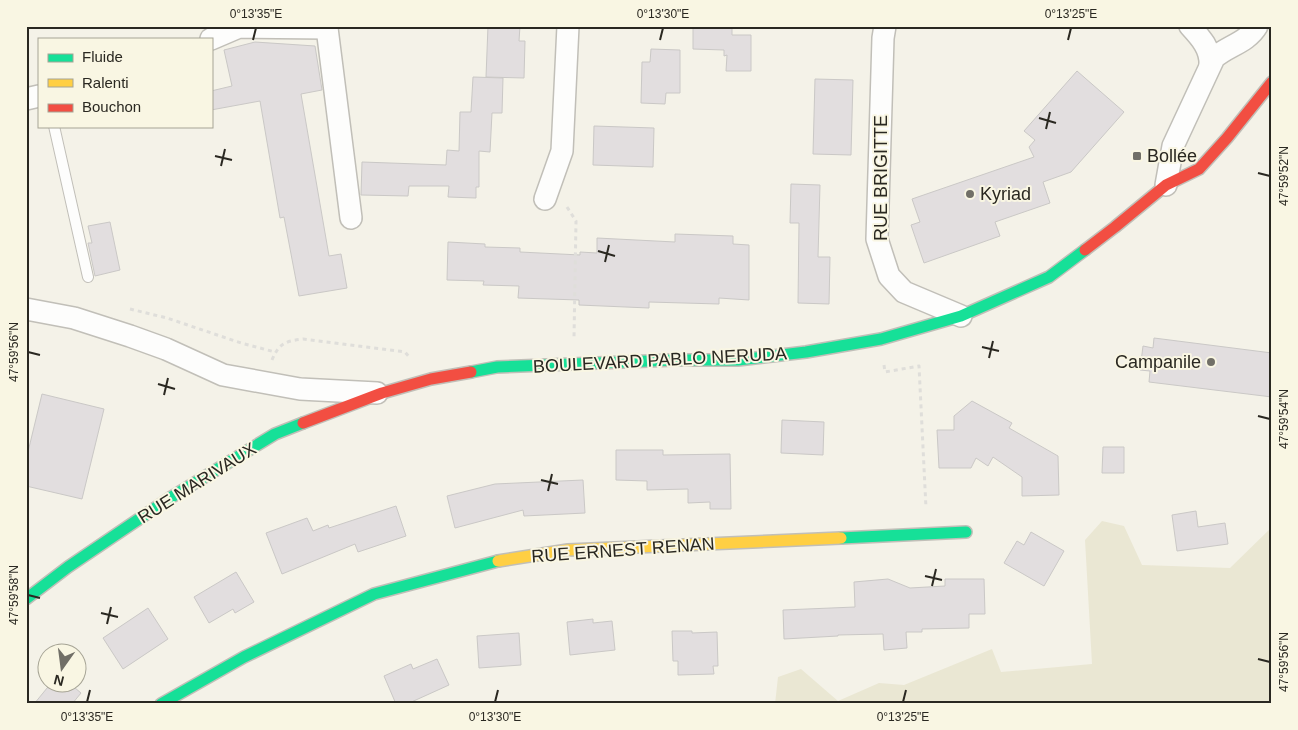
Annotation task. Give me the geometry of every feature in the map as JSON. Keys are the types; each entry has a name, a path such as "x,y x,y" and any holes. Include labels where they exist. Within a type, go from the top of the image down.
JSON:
{"street":[{"path":"212,39 239,26 327,27 351,218"},
{"path":"548,191 562,151 568,26"},
{"name":"RUE BRIGITTE","path":"885,26 883,38 877,239 889,276 904,292 961,316"},
{"path":"1190,26 1204,42 1209,52 1210,65"},
{"path":"1166,185 1173,146 1214,58 1237,44 1257,26"},
{"name":"BOULEVARD PABLO NERUDA","path":"382,393 431,379 497,367 674,360 738,360 806,352 881,339 961,316 1049,277 1166,185 1199,169 1233,131 1272,82"},
{"path":"26,309 74,318 166,349 223,375 300,389 382,393"},
{"name":"RUE MARIVAUX","path":"26,599 68,567 170,498 275,434 382,393"},
{"name":"RUE ERNEST RENAN","path":"160,704 244,657 374,594 501,560 568,550 966,532"}],"lane":[{"path":"54,128 88,276"}],"path":[{"path":"548,191 576,221 574,364"},
{"path":"264,383 276,352 282,345 288,341 303,339 405,352 431,379"},
{"path":"881,339 885,372 918,366 927,534"}],"shaded area":[{"path":"1102,521 1124,526 1142,565 1230,568 1272,527 1272,704 775,704 778,677 801,669 838,701 879,683 904,685 992,649 1001,672 1092,664 1085,540"}],"building":[{"path":"488,26 520,26 519,41 525,41 524,78 486,77"},
{"path":"693,26 732,26 732,35 751,35 751,71 726,71 727,55 724,56 724,50 693,49"},
{"path":"255,42 315,46 322,90 301,94 329,256 341,254 347,288 299,296 284,217 280,218 260,101 212,110 212,91 232,86 224,50"},
{"path":"651,49 680,50 680,93 666,93 665,104 641,103 642,62 650,62"},
{"path":"1077,71 1124,112 1071,172 1043,182 1050,203 995,222 1000,236 924,263 911,225 920,222 912,199 1034,157 1029,147 1035,140 1024,131"},
{"path":"473,77 503,78 502,113 492,113 490,152 479,151 479,187 476,187 476,198 448,197 449,186 409,186 408,196 361,195 362,162 446,165 447,150 459,151 460,112 471,112"},
{"path":"815,79 853,80 851,155 813,154"},
{"path":"594,126 654,128 653,167 593,165"},
{"path":"791,184 820,185 818,257 830,257 829,304 798,303 799,223 790,223"},
{"path":"110,222 120,270 95,276 88,243 92,243 88,226"},
{"path":"675,234 733,236 733,244 749,245 749,300 719,298 719,304 649,302 649,308 579,305 579,300 518,298 519,286 483,285 484,281 447,280 448,242 485,244 485,247 520,248 520,252 580,255 580,252 597,253 597,238 675,242"},
{"name":"Campanile","path":"1154,338 1272,353 1272,397 1149,382 1150,371 1140,370 1143,346 1153,348"},
{"path":"42,394 104,409 82,499 26,486 26,460"},
{"path":"972,401 1012,423 1009,428 1058,456 1059,495 1022,496 1022,477 993,457 988,466 976,458 971,468 939,468 937,430 954,430 954,416"},
{"path":"782,420 824,422 823,455 781,453"},
{"path":"1103,447 1124,447 1124,473 1102,473"},
{"path":"616,450 663,450 663,455 730,454 731,509 710,509 710,502 688,503 688,489 647,490 647,481 616,480"},
{"path":"583,480 585,513 524,516 523,510 455,528 447,496 495,484"},
{"path":"396,506 406,536 358,552 355,544 282,574 266,533 307,518 313,531 328,525 329,528"},
{"path":"1196,511 1198,527 1225,523 1228,544 1177,551 1172,515"},
{"path":"1031,532 1064,551 1044,586 1004,563 1017,541 1024,545"},
{"path":"236,572 254,602 235,613 233,609 209,623 194,597"},
{"path":"888,579 910,588 945,586 945,579 984,579 985,614 969,614 969,628 922,629 922,632 906,632 907,648 884,650 883,634 784,639 783,610 855,607 854,582"},
{"path":"148,608 168,639 123,669 103,638"},
{"path":"593,619 593,623 612,621 615,650 570,655 567,622"},
{"path":"672,631 692,631 692,633 717,632 718,666 713,666 714,674 678,675 678,661 673,661"},
{"path":"519,633 521,665 479,668 477,636"},
{"path":"437,659 449,685 407,704 396,704 384,676 411,664 413,669"},
{"path":"44,692 81,693 72,704 34,704"}],"traffic: fast":[{"path":"471,372 497,367 674,360 738,360 806,352 881,339 961,316 1049,277 1085,250"},
{"path":"26,599 68,567 170,498 275,434 303,423"},
{"path":"841,538 966,532"},
{"path":"161,704 244,657 374,594 498,561"}],"traffic: slow":[{"path":"498,561 568,550 841,538"}],"traffic: jam":[{"path":"1085,250 1166,185 1199,169 1227,138 1272,82"},
{"path":"303,423 382,393 431,379 471,372"}],"place":[{"name":"Bollée","path":"1137,156"},
{"name":"Kyriad","path":"970,194"},
{"name":"Campanile","path":"1211,362"}]}
